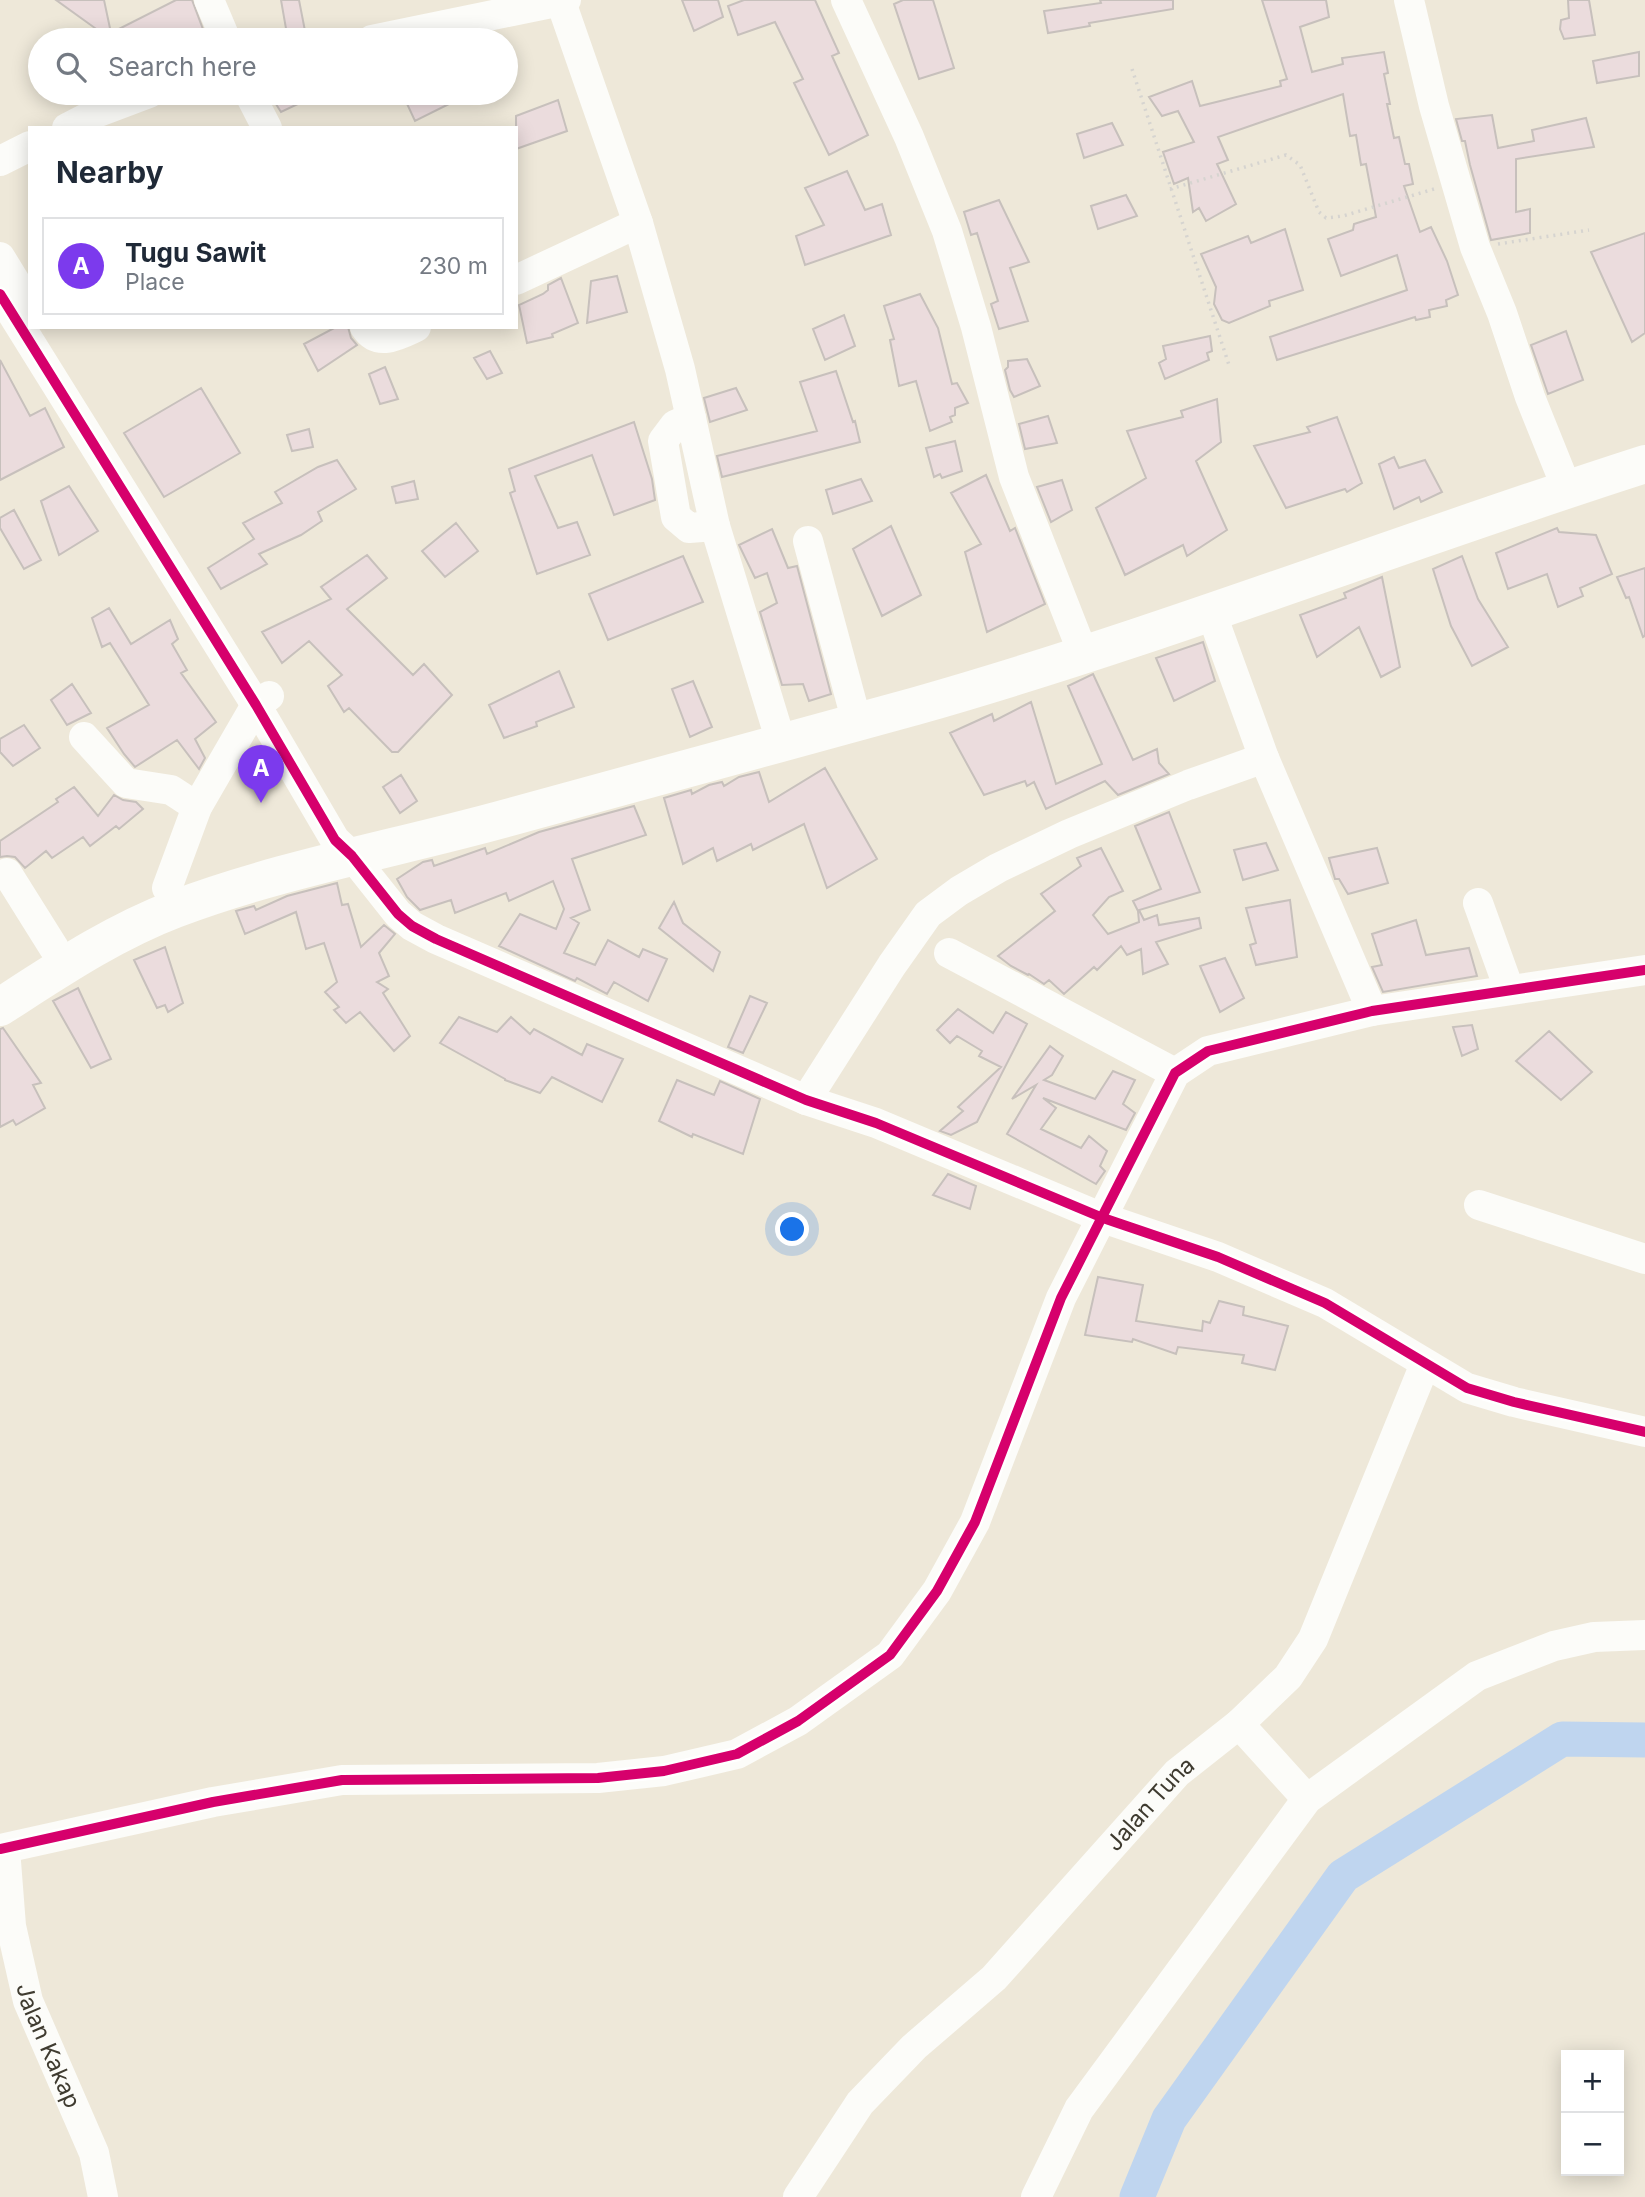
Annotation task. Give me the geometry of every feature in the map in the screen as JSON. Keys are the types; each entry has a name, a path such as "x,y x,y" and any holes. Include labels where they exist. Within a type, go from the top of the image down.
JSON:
{"highway":[{"path":"0,984 54,948 135,902 167,888 347,844 480,805 779,734 1075,659 1211,612 1563,479 1645,441"},
{"path":"779,734 852,705 1077,639 1563,479 1645,464"},
{"path":"0,1007 65,965 127,930 174,909 347,844"}],"street":[{"path":"209,0 221,28"},
{"path":"846,0 909,137 947,231 976,327 1014,477 1077,639"},
{"path":"1409,0 1434,106 1475,247 1563,479"},
{"path":"431,28 564,1 638,223 680,369 715,526 779,734"},
{"path":"71,126 117,105"},
{"path":"255,105 266,126"},
{"path":"0,161 28,147"},
{"path":"518,279 638,223"},
{"path":"0,257 28,303"},
{"path":"0,294 263,700"},
{"path":"44,329 347,844 398,914 412,926 436,939 806,1100 876,1122 1103,1218 1218,1256 1325,1303 1467,1388 1514,1402 1645,1432"},
{"path":"366,329 370,334 382,338 398,336 412,329"},
{"path":"808,541 852,705"},
{"path":"1211,612 1264,758 1372,1011"},
{"path":"167,888 197,807 263,700"},
{"path":"84,737 126,783 171,790 197,807"},
{"path":"806,1100 928,914 948,899 998,868 1069,834 1188,785 1264,758"},
{"path":"7,873 54,948"},
{"path":"1478,903 1509,989"},
{"path":"949,953 1175,1073"},
{"path":"3,1849 213,1802 342,1780 598,1778 664,1771 737,1754 798,1721 890,1655 937,1591 975,1522 1061,1298 1175,1073 1208,1051 1372,1011 1645,970"},
{"path":"1479,1205 1645,1259"},
{"name":"Jalan Tuna","path":"798,2197 860,2103 914,2047 994,1978 1177,1773 1239,1724 1288,1678 1312,1639 1424,1364"},
{"path":"1036,2197 1079,2109 1307,1799 1477,1675 1554,1646 1594,1637 1645,1635"},
{"path":"1239,1724 1307,1799"},
{"name":"Jalan Kakap","path":"3,1849 11,1926 28,2001 94,2153 103,2197"}],"path":[{"path":"1132,69 1228,365"},
{"path":"1170,189 1286,155 1300,165 1320,212 1326,218 1343,216 1457,182"},
{"path":"1475,247 1590,230"}],"building":[{"path":"56,0 104,0 110,28 95,28"},
{"path":"176,0 192,0 202,28 121,28"},
{"path":"281,0 299,0 304,28 286,28"},
{"path":"682,0 718,0 723,17 694,31"},
{"path":"744,0 815,0 839,53 832,56 868,135 829,155 794,83 803,79 775,22 738,35 728,6"},
{"path":"903,0 933,0 954,68 919,79 894,4"},
{"path":"1100,0 1173,0 1173,9 1048,33 1044,11 1101,3"},
{"path":"1262,0 1326,0 1329,17 1300,27 1312,72 1343,64 1342,58 1384,52 1388,73 1384,74 1390,104 1387,104 1394,138 1399,137 1413,184 1404,186 1420,232 1431,227 1447,261 1458,295 1446,300 1447,306 1429,310 1430,317 1416,320 1415,317 1277,360 1270,337 1407,290 1397,255 1341,276 1328,239 1353,230 1354,224 1376,217 1366,164 1361,165 1356,135 1350,136 1343,94 1218,137 1228,160 1217,164 1236,204 1206,221 1199,208 1193,212 1188,178 1174,184 1163,152 1194,142 1178,111 1162,116 1149,97 1192,81 1200,106 1281,86 1280,81 1287,79"},
{"path":"1568,0 1589,0 1595,35 1564,39 1560,29 1561,20 1569,18"},
{"path":"1639,52 1639,76 1597,83 1593,61"},
{"path":"558,100 567,131 518,148 516,116"},
{"path":"277,105 296,105 281,112"},
{"path":"408,105 447,105 415,121"},
{"path":"1492,115 1498,148 1534,141 1532,130 1586,118 1594,147 1516,159 1516,212 1530,209 1530,233 1491,240 1465,141 1462,141 1456,119"},
{"path":"1112,123 1123,145 1084,158 1077,134"},
{"path":"847,171 865,210 882,204 891,235 805,265 796,236 824,225 805,188"},
{"path":"1126,195 1137,216 1098,229 1091,206"},
{"path":"999,200 1029,262 1010,268 1028,321 999,329 991,304 998,301 977,233 971,235 964,212"},
{"path":"1285,229 1303,290 1269,301 1270,306 1229,323 1222,320 1214,304 1216,287 1201,254 1248,236 1251,243"},
{"path":"1645,233 1645,333 1632,342 1591,252"},
{"path":"617,276 627,312 587,323 591,281"},
{"path":"561,278 578,323 552,334 553,337 527,343 519,305 543,294 548,290 548,285"},
{"path":"920,294 938,328 952,384 957,383 968,403 955,408 955,415 950,417 952,422 930,431 916,381 899,386 890,340 894,339 884,306"},
{"path":"844,315 855,346 825,360 813,329"},
{"path":"332,329 349,329 357,345 318,371 304,344"},
{"path":"1566,331 1583,380 1548,394 1531,345"},
{"path":"1210,336 1212,351 1207,353 1209,360 1165,379 1159,363 1166,359 1163,346"},
{"path":"490,351 502,373 487,379 474,358"},
{"path":"1027,359 1040,386 1014,397 1005,370 1008,361"},
{"path":"0,360 30,416 45,408 64,447 0,480"},
{"path":"385,367 398,399 380,404 369,374"},
{"path":"836,371 860,442 722,477 717,456 817,431 800,382"},
{"path":"201,388 240,453 164,497 124,433"},
{"path":"736,388 747,410 710,422 704,398"},
{"path":"1217,399 1221,442 1196,461 1227,530 1187,556 1183,545 1125,575 1096,508 1146,478 1127,431 1183,417 1181,411"},
{"path":"1048,416 1057,443 1025,449 1019,424"},
{"path":"1337,417 1362,483 1347,492 1345,489 1286,508 1254,446 1310,432 1307,427"},
{"path":"634,422 652,479 655,500 614,515 592,455 535,476 558,528 577,522 590,555 537,574 510,493 515,491 509,469"},
{"path":"309,429 313,447 292,451 287,435"},
{"path":"955,441 962,471 942,478 940,474 934,477 926,448"},
{"path":"1394,457 1399,468 1425,460 1442,492 1421,502 1419,497 1394,509 1379,464"},
{"path":"337,460 356,489 318,512 322,521 301,535 259,554 267,564 221,589 208,568 254,539 243,523 282,503 275,492 318,467"},
{"path":"986,475 1010,531 1015,528 1045,604 987,632 965,552 981,544 951,493"},
{"path":"861,479 872,501 833,514 826,490"},
{"path":"1062,480 1072,510 1051,522 1037,487"},
{"path":"414,481 418,499 396,503 392,487"},
{"path":"69,486 98,531 59,555 41,501"},
{"path":"14,510 41,560 24,569 0,528 0,518"},
{"path":"456,523 478,551 445,577 422,551"},
{"path":"891,526 921,595 882,616 853,549"},
{"path":"1557,528 1559,532 1596,535 1612,574 1580,588 1583,596 1558,607 1547,574 1508,589 1496,553"},
{"path":"772,529 788,568 797,566 831,694 809,701 803,684 782,685 760,612 777,603 767,573 755,578 739,545"},
{"path":"367,555 387,578 347,609 413,675 424,664 452,695 398,752 392,752 349,708 344,712 328,686 342,675 309,641 282,663 262,632 331,599 321,587"},
{"path":"683,556 703,602 608,640 589,594"},
{"path":"1462,556 1478,599 1508,647 1472,666 1451,626 1433,569"},
{"path":"1645,568 1643,637 1629,597 1626,598 1617,577"},
{"path":"1382,577 1400,667 1381,677 1359,627 1317,657 1300,615 1346,598 1344,593"},
{"path":"109,608 131,644 170,620 178,639 172,644 187,670 181,673 216,722 195,739 205,758 199,769 177,740 135,767 107,728 149,705 110,643 102,647 92,618"},
{"path":"1203,642 1215,681 1174,701 1156,658"},
{"path":"559,671 574,707 536,722 537,726 504,738 489,705"},
{"path":"1093,674 1133,760 1157,749 1159,763 1169,774 1118,795 1105,781 1046,809 1034,782 1027,786 1025,781 984,795 950,733 992,714 994,721 1031,702 1056,784 1102,764 1068,686"},
{"path":"693,681 712,727 690,737 672,689"},
{"path":"72,684 91,713 67,725 51,700"},
{"path":"24,725 40,748 13,766 0,752 0,739"},
{"path":"825,768 877,859 827,888 804,824 753,850 751,844 717,861 713,848 683,864 664,798 691,790 692,794 722,782 724,786 739,777 759,772 769,802"},
{"path":"401,775 417,801 400,813 383,787"},
{"path":"74,787 98,816 114,795 136,802 143,809 119,829 116,826 90,846 83,837 52,858 46,851 25,868 15,857 0,857 0,841 58,802 56,799"},
{"path":"634,806 646,835 572,859 590,910 571,918 579,923 564,953 595,965 608,940 639,957 643,949 667,959 648,1001 614,982 607,994 577,978 575,981 499,946 520,914 556,929 564,909 553,881 509,901 506,893 455,913 451,900 420,910 407,897 397,879 423,862 432,860 434,866 485,848 487,854 539,832"},
{"path":"1169,812 1200,892 1139,910 1144,920 1157,915 1159,925 1199,918 1201,928 1156,942 1168,964 1143,974 1141,949 1127,955 1121,946 1097,970 1094,967 1064,994 1049,980 1044,984 998,956 1055,911 1041,894 1081,866 1077,858 1101,848 1123,891 1109,897 1093,915 1108,934 1139,922 1133,901 1161,889 1135,826"},
{"path":"1266,843 1278,870 1243,880 1234,850"},
{"path":"1377,848 1388,883 1348,894 1339,879 1335,879 1329,858"},
{"path":"337,883 342,905 348,904 361,947 384,925 395,934 379,953 389,976 377,982 388,989 383,993 410,1036 394,1051 360,1012 346,1023 334,1010 339,1007 325,992 337,982 324,943 306,949 296,912 245,934 236,911 254,906 256,910 287,896"},
{"path":"1290,900 1297,957 1256,965 1250,945 1256,943 1246,908"},
{"path":"674,902 683,923 720,952 713,971 659,928"},
{"path":"1416,920 1426,955 1469,948 1477,976 1383,992 1372,967 1382,965 1372,934"},
{"path":"165,947 183,1003 168,1012 165,1005 157,1008 134,960"},
{"path":"1225,958 1244,998 1220,1012 1200,966"},
{"path":"78,988 111,1059 91,1068 53,1001"},
{"path":"750,996 767,1003 743,1053 728,1047"},
{"path":"958,1009 993,1033 1006,1012 1027,1024 977,1122 951,1135 940,1131 963,1111 958,1107 1001,1067 979,1056 982,1051 957,1036 950,1043 937,1030"},
{"path":"459,1017 497,1032 511,1017 530,1034 534,1029 582,1055 587,1044 623,1059 602,1102 552,1077 540,1093 505,1080 440,1043"},
{"path":"1472,1025 1478,1049 1462,1056 1453,1027"},
{"path":"3,1028 41,1083 33,1085 45,1108 16,1125 13,1120 0,1127 0,1029"},
{"path":"1549,1031 1592,1072 1561,1100 1516,1061"},
{"path":"1050,1046 1063,1056 1052,1075 1044,1080 1095,1099 1113,1071 1135,1080 1123,1104 1135,1113 1126,1130 1043,1098 1056,1108 1041,1129 1081,1148 1089,1136 1107,1151 1100,1166 1105,1171 1096,1184 1007,1134 1036,1085 1012,1099"},
{"path":"677,1080 714,1095 720,1081 760,1099 743,1154 693,1134 692,1137 659,1121"},
{"path":"948,1174 976,1186 970,1209 933,1195"},
{"path":"1098,1277 1143,1285 1136,1321 1202,1331 1203,1321 1210,1323 1219,1301 1244,1307 1243,1315 1288,1326 1275,1370 1242,1363 1244,1355 1178,1347 1176,1354 1133,1339 1132,1342 1085,1335"}],"waterway":[{"path":"1137,2197 1169,2119 1343,1876 1562,1739 1645,1740"}],"cycle path":[{"path":"0,294 256,705 335,840 352,856 398,914 412,926 436,939 806,1100 876,1123 1103,1218 1218,1257 1325,1303 1467,1388 1514,1402 1645,1432"},
{"path":"0,1849 213,1802 342,1780 598,1778 664,1771 737,1754 798,1721 890,1655 937,1591 975,1522 1061,1298 1175,1073 1208,1051 1372,1011 1645,970"}],"place":[{"name":"Tugu Sawit","path":"261,803"}]}
